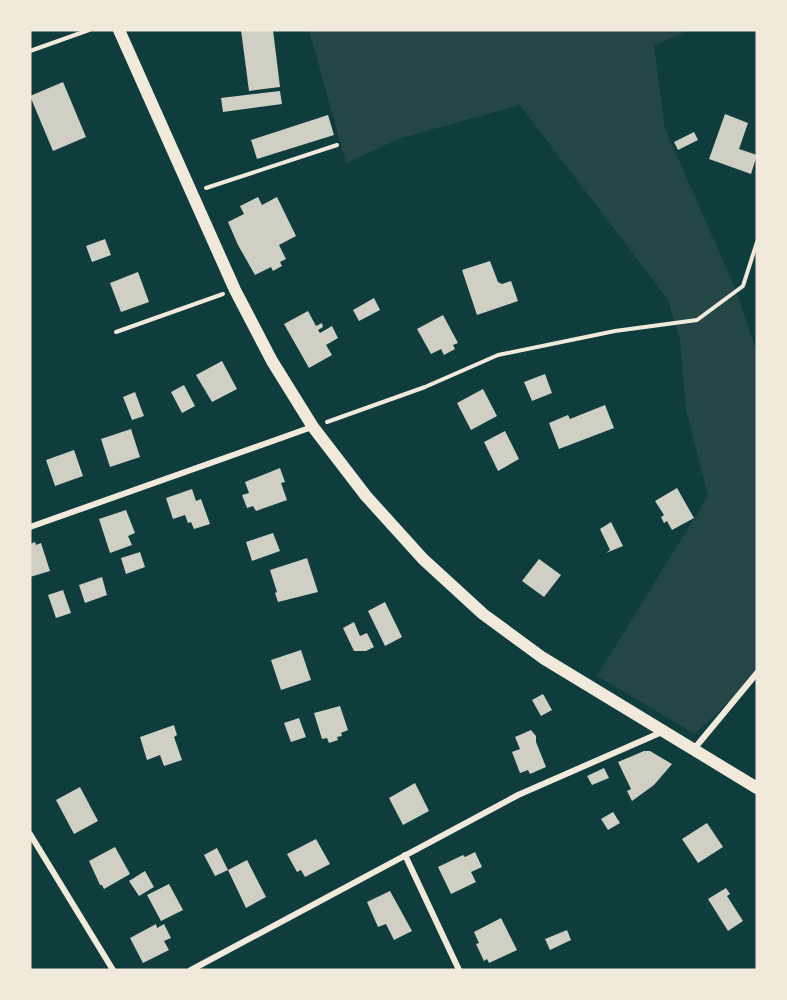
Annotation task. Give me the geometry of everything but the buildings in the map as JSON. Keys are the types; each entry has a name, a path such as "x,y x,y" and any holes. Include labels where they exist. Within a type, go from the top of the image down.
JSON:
{"main road":[{"path":"120,30 235,290 272,361 313,427 366,496 423,559 483,614 543,658 757,788"}],"street":[{"path":"30,526 313,427"},
{"path":"694,750 757,674"},
{"path":"191,970 518,795 663,731"},
{"path":"30,834 113,970"},
{"path":"405,855 459,970"}],"path":[{"path":"30,51 89,30"},
{"path":"191,193 337,145"},
{"path":"313,427 425,387 498,355 615,331 697,320 743,286 757,242"},
{"path":"116,332 235,290"}],"shaded area":[{"path":"309,30 688,30 654,46 665,129 736,290 757,354 757,675 695,734 597,676 708,496 686,409 680,339 668,300 520,105 401,138 346,163"}]}
